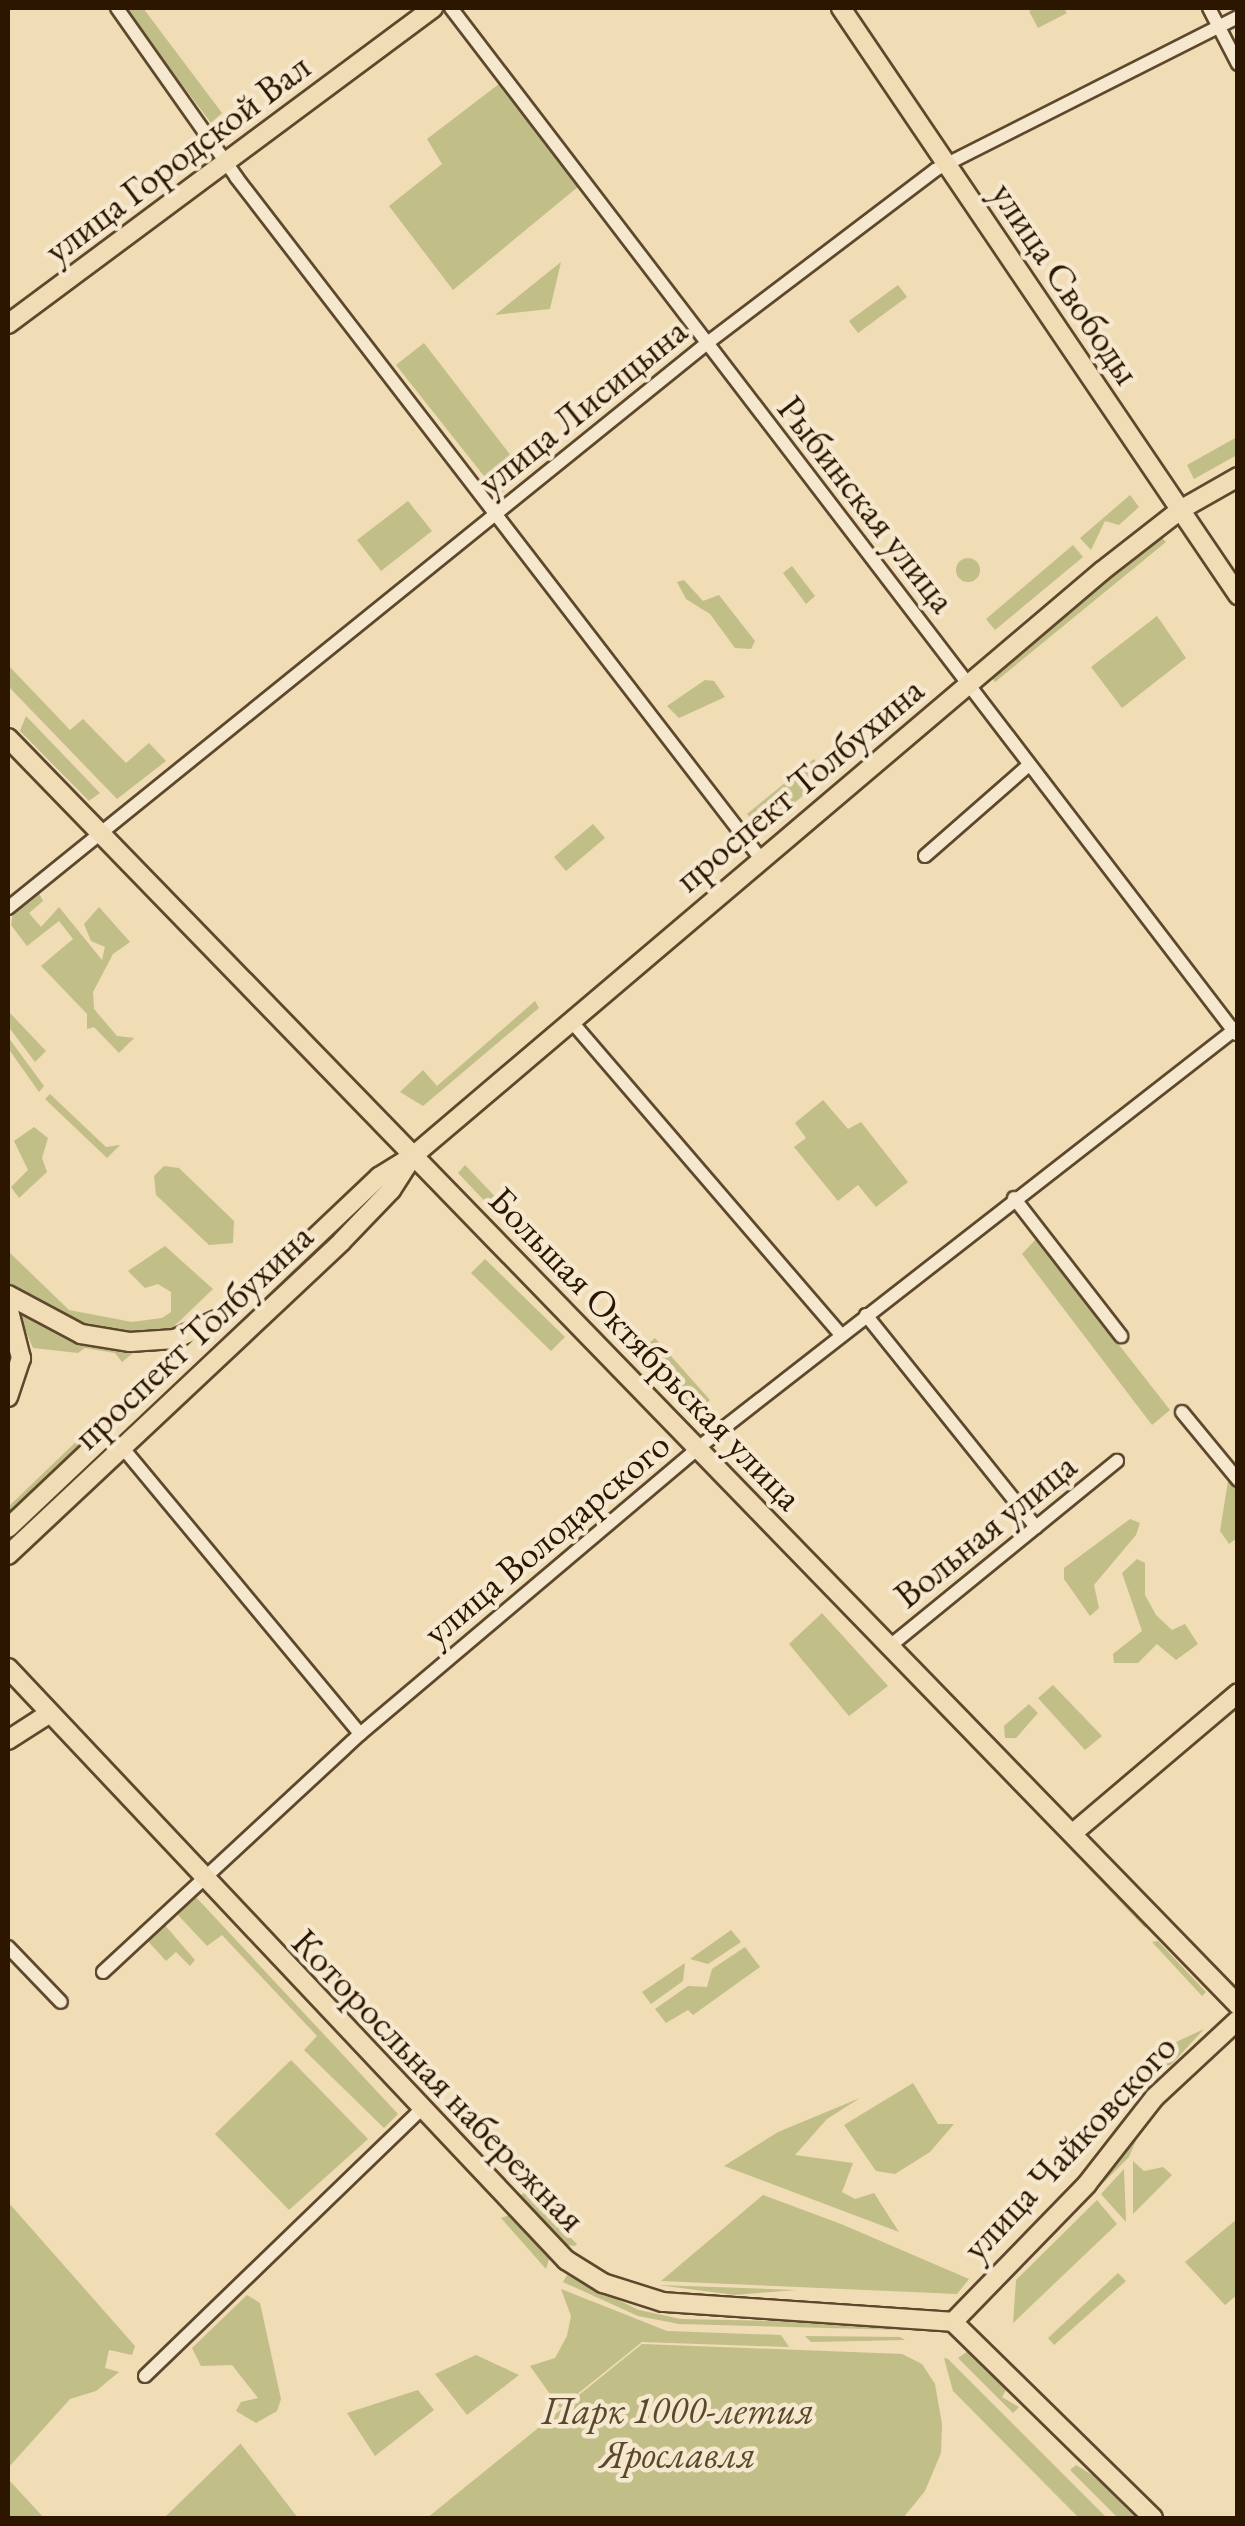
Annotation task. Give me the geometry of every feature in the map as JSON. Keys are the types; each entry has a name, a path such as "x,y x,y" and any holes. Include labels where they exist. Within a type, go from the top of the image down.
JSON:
{"main road":[{"name":"улица Городской Вал","path":"8,324 433,8"},
{"name":"улица Свободы","path":"841,8 1238,595"},
{"name":"проспект Толбухина","path":"8,1528 379,1178 413,1156 966,684 1180,510 1238,477"},
{"name":"Большая Октябрьская улица","path":"8,738 1238,2005"},
{"name":"проспект Толбухина","path":"8,1555 354,1228 413,1156"},
{"path":"8,1295 81,1334 130,1342 188,1335 242,1304"},
{"path":"8,1307 21,1358 8,1396"},
{"name":"Которосльная набережная","path":"8,1668 47,1715 550,2245 616,2289 693,2306 954,2322"},
{"path":"1073,1833 1238,1693"},
{"path":"8,1740 47,1715"},
{"name":"улица Чайковского","path":"954,2322 1086,2184 1155,2097 1238,2020"},
{"path":"954,2322 1153,2518"}],"street":[{"path":"118,8 227,160 761,859"},
{"name":"Рыбинская улица","path":"451,8 1236,1031"},
{"path":"1209,8 1238,64"},
{"name":"улица Лисицына","path":"8,908 706,344 946,163 1238,16"},
{"path":"925,856 1029,765"},
{"path":"571,1021 841,1335"},
{"name":"улица Володарского","path":"103,1972 360,1734 698,1448 1014,1198 1236,1031"},
{"path":"1014,1198 1121,1336"},
{"path":"866,1315 1036,1528"},
{"path":"1182,1412 1238,1480"},
{"path":"122,1448 360,1734"},
{"name":"Вольная улица","path":"890,1646 1117,1461"},
{"path":"8,1947 61,2002"},
{"path":"145,2376 420,2110"}],"green space":[{"path":"124,8 143,8 222,113 211,123"},
{"path":"1064,8 1067,13 1038,28 1029,11"},
{"path":"499,84 579,186 453,290 389,206 442,164 427,139"},
{"path":"561,262 550,309 495,315"},
{"path":"898,285 907,297 858,333 849,321"},
{"path":"424,343 525,474 499,495 396,365"},
{"path":"1237,437 1237,455 1194,479 1187,465"},
{"path":"1130,495 1139,507 1119,525 1105,521 1091,550 1080,538"},
{"path":"408,501 432,531 381,571 357,540"},
{"path":"1160,536 1166,542 995,682 989,674"},
{"path":"1073,545 1083,557 995,630 986,619"},
{"path":"968,558 980,570 968,582 956,570"},
{"path":"792,566 815,596 806,604 783,573"},
{"path":"684,580 703,601 719,595 755,641 751,649 735,648 710,614 686,599 677,582"},
{"path":"1157,616 1186,658 1122,708 1091,667"},
{"path":"8,665 70,730 83,719 126,763 149,743 166,761 117,799 8,686"},
{"path":"705,680 714,681 725,697 679,718 667,706"},
{"path":"26,716 100,793 89,801 20,731"},
{"path":"814,759 827,776 761,830 747,814"},
{"path":"593,824 605,838 566,871 554,857"},
{"path":"39,893 43,901 29,913 41,927 59,907 102,960 105,947 91,941 84,924 99,907 130,942 113,954 93,992 94,1009 117,1036 134,1038 119,1053 94,1027 87,1029 87,1014 41,966 73,939 59,921 27,946 11,925 13,913"},
{"path":"535,1001 539,1008 423,1106 400,1092 423,1070 437,1086"},
{"path":"8,1011 46,1051 35,1062 8,1026"},
{"path":"8,1037 44,1086 39,1092 8,1048"},
{"path":"50,1094 106,1147 120,1145 107,1158 45,1099"},
{"path":"823,1100 848,1129 861,1122 908,1182 876,1207 858,1185 838,1201 794,1147 806,1138 795,1123"},
{"path":"34,1127 48,1138 42,1158 47,1172 19,1198 11,1187 28,1170 14,1141"},
{"path":"465,1165 506,1208 504,1211 495,1212 458,1173"},
{"path":"164,1166 179,1168 234,1221 233,1243 209,1245 156,1195 154,1176"},
{"path":"1036,1239 1170,1410 1152,1425 1022,1254"},
{"path":"165,1246 213,1289 166,1334 86,1330 8,1285 8,1251 69,1310 132,1322 162,1318 171,1312 171,1292 158,1284 145,1288 128,1271"},
{"path":"485,1259 565,1337 551,1351 471,1273"},
{"path":"15,1307 63,1335 138,1349 122,1362 115,1353 85,1348 78,1353 33,1348"},
{"path":"655,1338 710,1400 701,1408 646,1346"},
{"path":"194,1339 8,1515 8,1507 180,1342"},
{"path":"663,1371 703,1414 696,1420 658,1379"},
{"path":"1229,1475 1237,1485 1237,1538 1229,1544 1220,1531"},
{"path":"1130,1519 1140,1523 1136,1535 1094,1585 1099,1608 1090,1616 1064,1579 1064,1568"},
{"path":"1137,1559 1145,1563 1145,1595 1156,1615 1172,1630 1185,1624 1198,1644 1176,1660 1157,1644 1138,1663 1114,1663 1113,1654 1142,1631 1122,1573"},
{"path":"822,1613 888,1686 849,1716 789,1644"},
{"path":"1053,1685 1102,1736 1085,1750 1038,1698"},
{"path":"1029,1704 1038,1713 1016,1738 1005,1738 1004,1726"},
{"path":"1019,1786 1148,1923 1145,1928 1015,1791"},
{"path":"194,1895 398,2114 384,2128 304,2050 317,2036 222,1935 207,1946 178,1915"},
{"path":"163,1923 195,1960 190,1966 176,1952 166,1961 146,1939"},
{"path":"731,1930 741,1942 708,1964 690,1959"},
{"path":"1158,1941 1206,1992 1202,1996 1152,1942"},
{"path":"745,1947 760,1967 693,2015 688,2010 666,2023 655,2009 688,1986 707,1987 712,1969"},
{"path":"685,1963 683,1981 651,2004 642,1992"},
{"path":"1204,2029 1171,2065 1161,2067 1146,2059 1167,2061 1172,2044"},
{"path":"1231,2037 1144,2122 1129,2157 1102,2184 1101,2177 1142,2120"},
{"path":"291,2060 368,2139 289,2210 215,2134"},
{"path":"913,2083 938,2124 954,2124 930,2152 895,2174 876,2171 844,2125"},
{"path":"860,2098 827,2119 795,2155 853,2163 842,2192 855,2199 874,2193 899,2232 724,2166 778,2132"},
{"path":"1133,2161 1144,2171 1163,2167 1172,2175 1133,2214"},
{"path":"1124,2169 1126,2222 1101,2194"},
{"path":"524,2192 575,2246 566,2245 520,2197"},
{"path":"763,2195 969,2279 957,2294 661,2281"},
{"path":"1097,2200 1117,2224 1013,2323 1016,2280"},
{"path":"8,2202 135,2346 132,2355 109,2350 105,2368 119,2372 96,2391 70,2399 8,2468"},
{"path":"510,2215 550,2256 546,2269 501,2218"},
{"path":"1237,2219 1237,2295 1225,2305 1185,2262"},
{"path":"1118,2273 1126,2281 1054,2345 1048,2338"},
{"path":"567,2275 639,2310 681,2319 904,2324 904,2330 679,2324 638,2316 563,2282"},
{"path":"658,2285 796,2290 735,2295"},
{"path":"561,2289 667,2331 781,2335 789,2347 642,2342 560,2408 530,2366 555,2358 567,2336 571,2316"},
{"path":"247,2295 260,2303 281,2399 277,2411 256,2423 236,2411 241,2402 258,2398 232,2365 201,2366 192,2348"},
{"path":"805,2336 900,2337 905,2340 811,2342"},
{"name":"Парк 1000-летия Ярославля","path":"642,2344 902,2354 922,2364 935,2384 942,2424 941,2453 925,2491 903,2518 427,2518"},
{"path":"968,2351 1007,2388 1002,2397 1019,2407 1013,2413 958,2358"},
{"path":"476,2355 519,2375 467,2415 435,2374"},
{"path":"944,2358 1107,2518 1079,2518 953,2391"},
{"path":"418,2390 434,2410 375,2456 347,2413"},
{"path":"240,2444 298,2518 164,2518"},
{"path":"1076,2465 1094,2476 1136,2518 1118,2518 1070,2470"},
{"path":"8,2479 44,2518 8,2518"}]}
